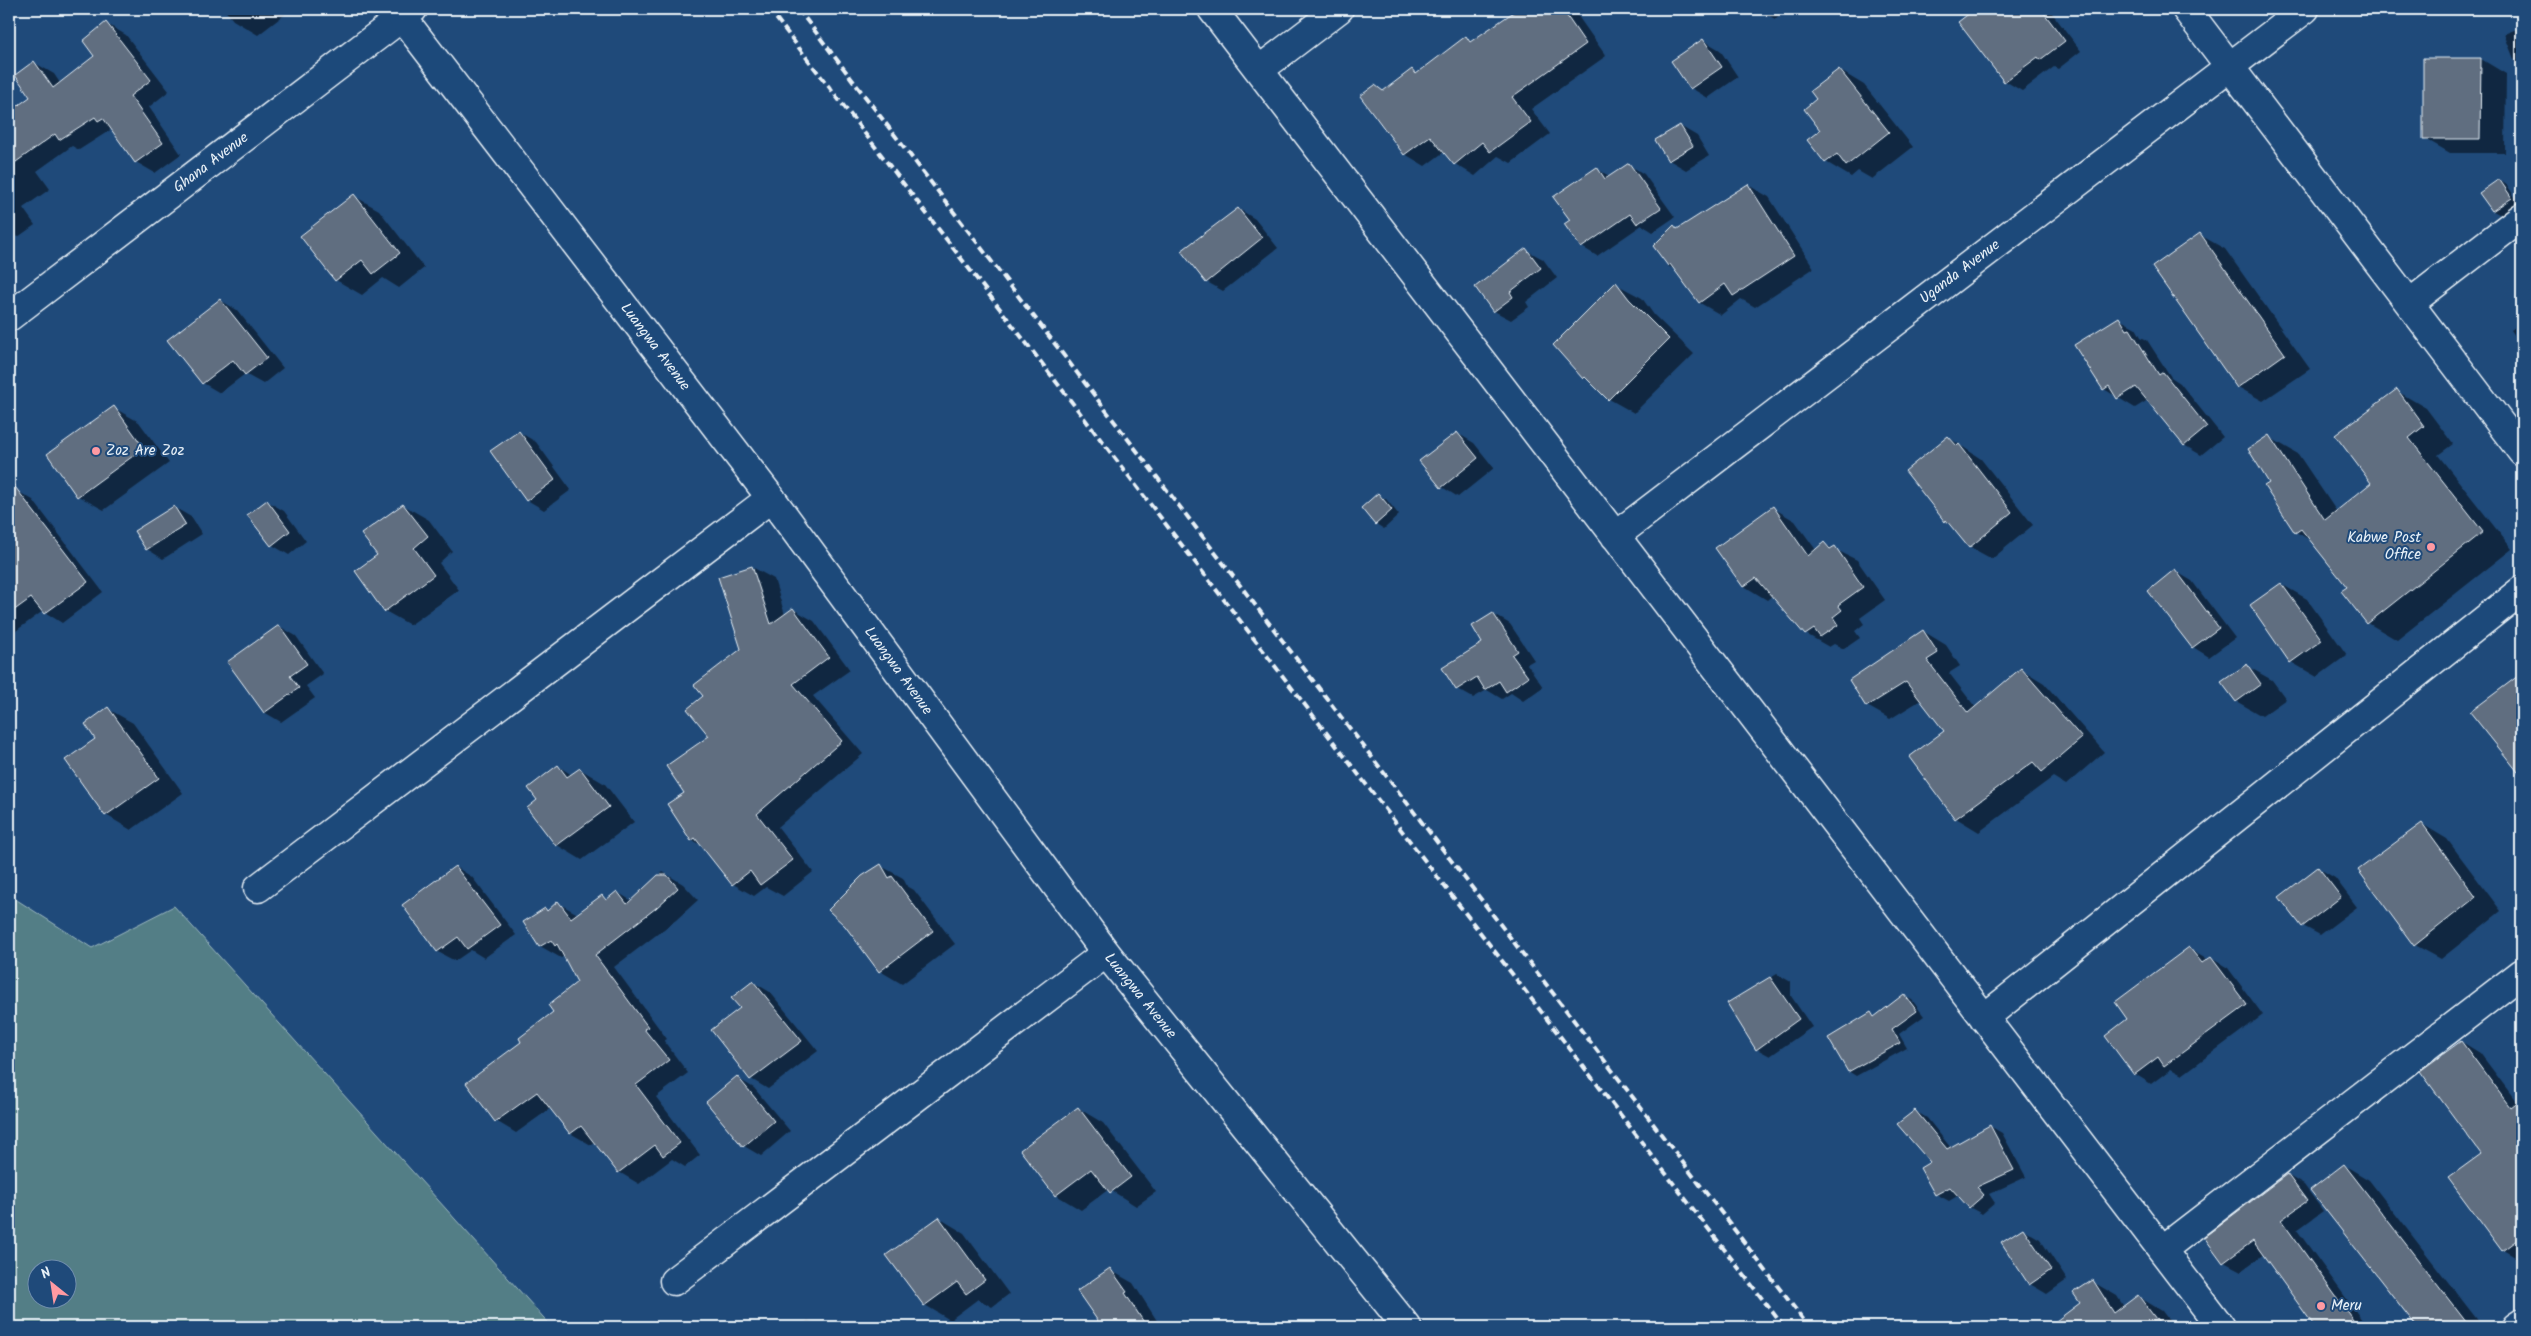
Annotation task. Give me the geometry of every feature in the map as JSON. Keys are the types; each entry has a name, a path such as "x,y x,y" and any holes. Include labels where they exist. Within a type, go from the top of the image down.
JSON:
{"main road":[{"path":"1212,9 2221,1327"},
{"path":"1259,70 1339,9"},
{"path":"2186,9 2522,452"},
{"name":"Uganda Avenue","path":"1615,536 2305,9"},
{"name":"Ghana Avenue","path":"9,317 404,11"},
{"name":"Luangwa Avenue","path":"404,11 771,498 1106,953 1407,1327"},
{"path":"2410,303 2522,217"},
{"path":"258,888 771,498"},
{"path":"1984,1018 2522,590"},
{"path":"674,1281 1106,953"},
{"path":"2162,1250 2522,973"},
{"path":"2516,1327 2522,1323"}],"green space":[{"path":"9,895 92,948 174,906 552,1327 9,1327"}],"building":[{"path":"1518,9 1562,9 1586,44 1512,97 1531,122 1490,152 1482,142 1454,165 1430,136 1404,155 1360,96 1375,85 1383,91 1412,69 1416,74 1466,36 1470,42"},
{"path":"1975,9 2041,9 2065,41 2040,60 2038,57 2004,82 1958,22"},
{"path":"106,22 151,80 130,96 163,143 135,163 103,118 98,121 95,117 59,140 55,134 9,167 9,112 30,97 15,75 34,61 53,88 94,56 83,41"},
{"path":"1703,39 1722,67 1690,89 1671,61"},
{"path":"2423,58 2481,58 2480,139 2423,139"},
{"path":"1839,69 1889,132 1846,166 1837,154 1825,163 1807,140 1820,130 1804,109 1816,99 1810,91"},
{"path":"1680,125 1693,146 1668,161 1655,140"},
{"path":"1629,163 1661,208 1637,224 1630,214 1581,248 1564,224 1570,220 1553,197 1597,167 1605,179"},
{"path":"2499,179 2512,198 2492,211 2479,193"},
{"path":"1748,184 1794,256 1733,296 1725,284 1699,303 1670,264 1668,266 1653,246 1674,225 1677,229"},
{"path":"354,194 400,253 373,274 362,260 335,281 300,236"},
{"path":"1238,208 1262,238 1206,283 1181,251"},
{"path":"2200,233 2285,354 2237,388 2152,267"},
{"path":"1526,248 1541,268 1510,292 1513,297 1493,312 1475,287"},
{"path":"1616,282 1629,299 1669,339 1608,400 1585,377 1583,379 1553,345"},
{"path":"220,299 267,358 245,375 233,360 202,384 167,340"},
{"path":"2119,317 2127,330 2130,329 2159,375 2163,372 2207,427 2184,446 2136,387 2117,399 2109,386 2103,390 2074,345"},
{"path":"2397,389 2424,426 2409,438 2483,532 2367,624 2341,591 2347,587 2301,529 2295,533 2264,486 2269,483 2248,449 2269,435 2325,520 2371,483 2335,435"},
{"name":"Zoz Are Zoz","path":"114,406 144,448 77,497 47,454"},
{"path":"519,431 555,480 526,501 490,451"},
{"path":"1457,432 1478,458 1441,488 1419,461"},
{"path":"1948,436 1957,446 1959,444 2012,512 1969,548 1946,520 1945,522 1905,471"},
{"path":"9,479 88,582 44,614 31,598 9,614"},
{"path":"1378,493 1392,510 1375,525 1361,508"},
{"path":"267,500 290,531 271,546 247,515"},
{"path":"403,504 428,536 414,548 434,575 384,612 355,571 377,555 361,534"},
{"path":"174,506 186,525 146,550 134,531"},
{"path":"1773,506 1808,556 1824,542 1830,549 1835,546 1863,587 1838,605 1842,610 1833,617 1838,625 1820,637 1814,629 1805,635 1756,578 1743,587 1715,548"},
{"path":"752,566 771,624 793,608 829,657 793,684 842,741 757,814 793,860 760,885 750,871 732,885 695,838 691,841 667,804 684,793 666,766 709,736 687,709 703,696 694,685 741,649 718,577"},
{"path":"2175,569 2219,628 2192,648 2148,591"},
{"path":"2281,583 2322,640 2290,663 2250,605"},
{"path":"1493,613 1518,651 1512,655 1528,677 1506,692 1499,681 1485,690 1477,677 1456,690 1442,668 1482,643 1472,626"},
{"path":"279,625 307,664 290,676 299,688 264,713 227,662"},
{"path":"1923,630 1938,653 1927,660 1968,713 2021,668 2082,738 2042,772 2033,762 1955,819 1909,757 1944,731 1906,682 1866,707 1849,680"},
{"path":"2247,664 2261,684 2236,702 2221,682"},
{"path":"2522,673 2522,777 2470,712"},
{"path":"108,707 159,778 105,816 65,760 95,739 85,724"},
{"path":"558,765 567,777 580,768 609,807 556,846 527,808 537,800 528,788"},
{"path":"2422,823 2476,897 2414,946 2358,870"},
{"path":"881,864 889,878 892,876 933,931 879,972 845,926 828,910 862,876"},
{"path":"455,866 500,925 467,949 458,937 437,952 402,905"},
{"path":"2318,867 2341,897 2302,927 2279,897"},
{"path":"658,875 667,875 678,888 656,908 595,955 648,1027 644,1029 669,1060 636,1085 680,1143 663,1156 655,1145 618,1173 581,1126 570,1134 537,1092 495,1122 466,1083 521,1042 519,1038 553,1012 548,1005 577,982 557,944 555,946 551,940 539,947 523,922 545,908 547,911 558,901 571,918 602,895 606,900 617,891 627,904"},
{"path":"2189,947 2202,963 2211,957 2247,1005 2164,1066 2158,1057 2134,1075 2105,1036 2127,1019 2115,1002"},
{"path":"1770,977 1799,1019 1756,1050 1727,1003"},
{"path":"753,981 802,1041 750,1080 711,1030 740,1008 731,998"},
{"path":"1904,994 1917,1011 1892,1029 1900,1043 1848,1072 1828,1038 1871,1012 1874,1017"},
{"path":"2461,1041 2510,1107 2522,1098 2522,1236 2502,1251 2448,1178 2481,1154 2420,1071"},
{"path":"737,1076 774,1121 743,1147 706,1102"},
{"path":"1078,1107 1131,1177 1110,1193 1091,1169 1055,1196 1020,1150"},
{"path":"1915,1110 1947,1149 1990,1125 2014,1170 1977,1187 1984,1195 1969,1208 1950,1187 1935,1195 1920,1168 1930,1162 1897,1124"},
{"path":"2344,1164 2470,1327 2417,1327 2310,1190"},
{"path":"2287,1174 2307,1201 2281,1220 2358,1327 2315,1327 2253,1241 2223,1263 2204,1237"},
{"path":"939,1217 985,1280 966,1294 957,1282 924,1306 886,1255"},
{"path":"2023,1228 2051,1270 2029,1285 2001,1242"},
{"path":"1110,1268 1127,1292 1125,1293 1147,1327 1102,1327 1077,1291"},
{"path":"2093,1280 2114,1313 2138,1295 2162,1327 2048,1327 2080,1303 2073,1293"}],"railway":[{"path":"769,9 1784,1327"},
{"path":"798,9 1809,1327"}],"place":[{"name":"Zoz Are Zoz","path":"96,451"},
{"name":"Kabwe Post Office","path":"2431,547"},
{"name":"Meru","path":"2321,1306"}]}
